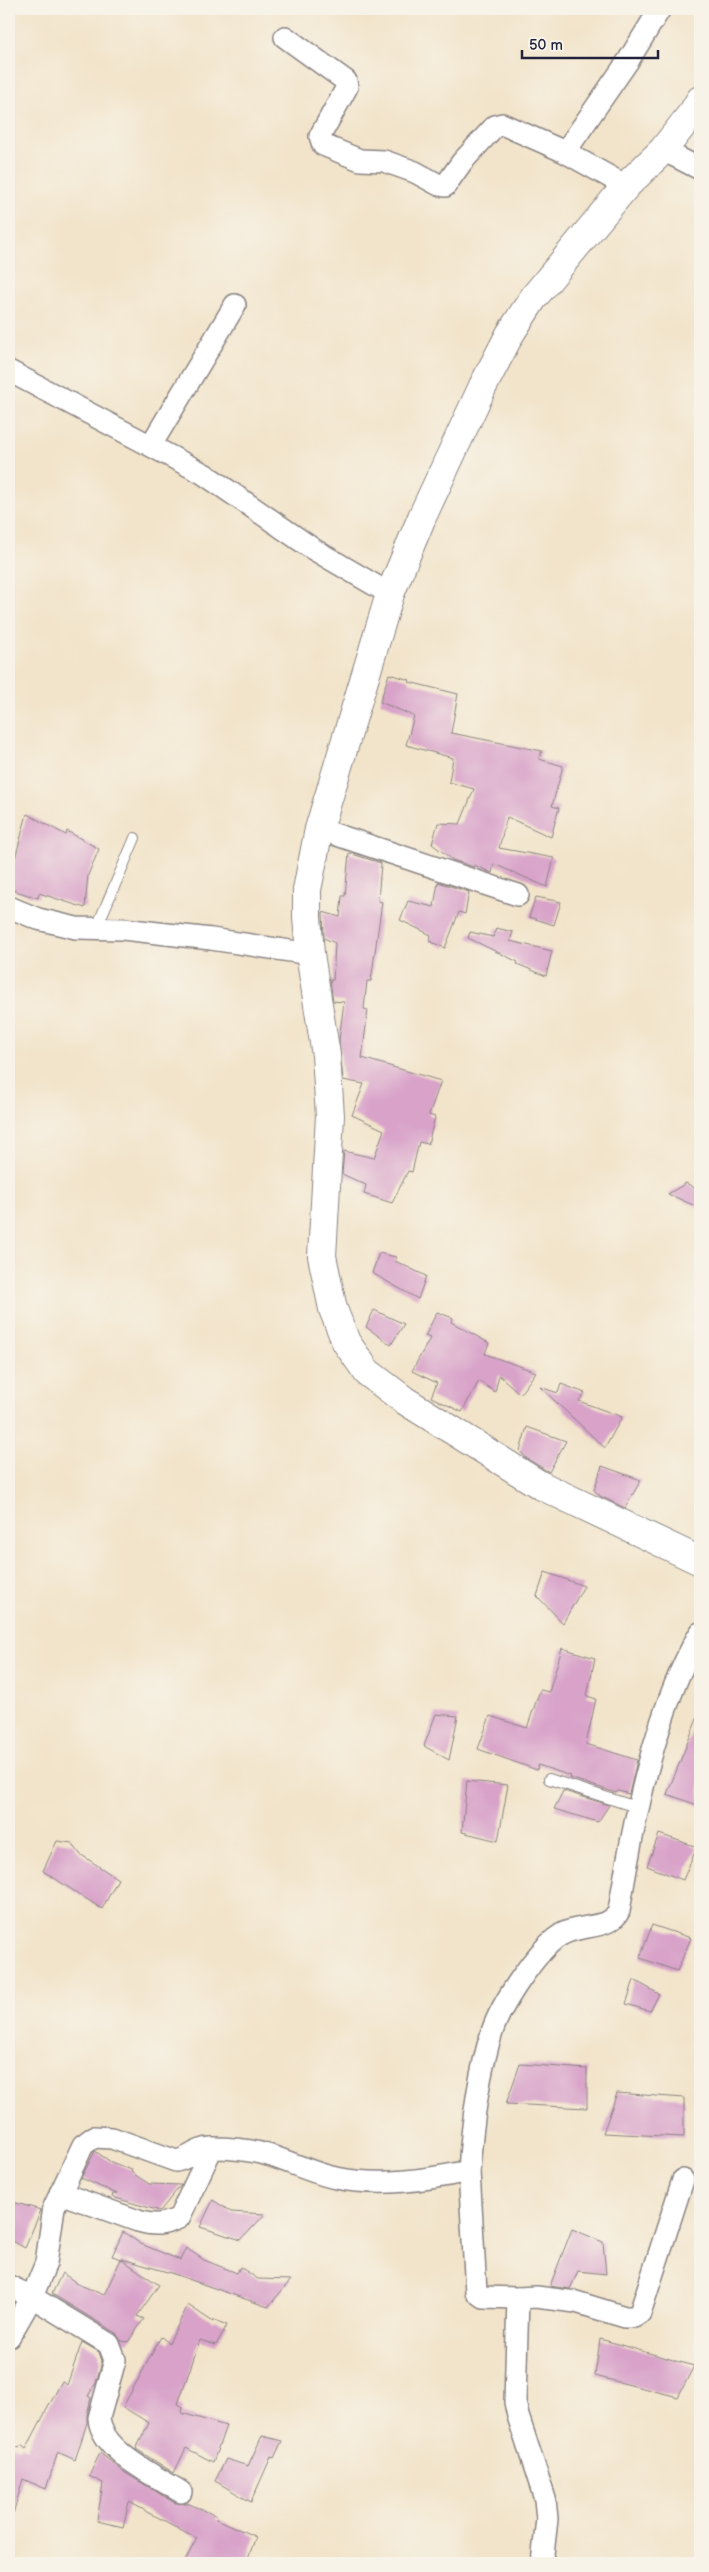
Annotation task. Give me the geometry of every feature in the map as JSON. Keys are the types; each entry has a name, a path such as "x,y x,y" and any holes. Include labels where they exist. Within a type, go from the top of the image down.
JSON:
{"street":[{"path":"565,152 628,61 660,9"},
{"path":"285,37 346,81 347,87 320,136 323,145 360,160 384,162 415,172 442,186 448,184 462,162 498,124 565,152 626,186"},
{"path":"700,100 693,112 663,150 626,186 534,297 510,334 422,517 390,594 319,829 307,890 310,954 326,1055 330,1116 322,1256 332,1310 346,1342 367,1372 404,1400 540,1485 700,1561"},
{"path":"663,150 700,169"},
{"path":"151,445 235,305"},
{"path":"9,371 204,474 313,549 390,594"},
{"path":"319,829 518,895"},
{"path":"9,907 47,921 76,928 211,938 310,954"},
{"path":"683,2180 640,2313 634,2317 625,2318 576,2302 536,2297 484,2297 476,2292 469,2171 472,2125 492,2031 520,1980 541,1951 560,1935 583,1926 608,1923 616,1918 619,1911 629,1849 639,1808 673,1689 683,1663 700,1634"},
{"path":"9,2337 32,2297 46,2263 54,2207 83,2145 94,2137 112,2138 176,2161 185,2159 200,2148 212,2148 266,2155 336,2178 369,2182 410,2181 469,2171"},
{"path":"60,2193 151,2225 164,2225 180,2218 212,2148"},
{"path":"9,2286 32,2297 109,2344 114,2360 99,2418 100,2428 122,2454 181,2492"},
{"path":"518,2298 515,2402 545,2499 547,2520 542,2563"}],"lane":[{"path":"9,833 9,840"},
{"path":"96,929 135,838"},
{"path":"549,1780 639,1808"}],"building":[{"path":"389,674 410,680 409,682 458,694 451,733 542,751 539,759 563,766 552,806 559,808 551,837 507,817 499,848 554,858 547,887 494,864 492,873 474,865 474,867 453,860 432,844 438,823 460,824 474,789 449,782 453,758 406,745 414,716 380,702"},
{"path":"27,814 66,835 67,831 99,849 88,875 85,908 39,893 38,898 9,889 9,865 13,866"},
{"path":"349,853 381,863 378,901 382,902 371,981 367,981 364,1009 368,1010 362,1058 441,1081 429,1115 435,1117 428,1144 419,1142 412,1172 408,1171 392,1203 364,1194 366,1185 342,1174 344,1151 374,1158 384,1130 352,1115 364,1084 343,1080 339,1040 344,1002 333,1001 330,980 333,980 335,943 324,938 323,912 340,917 342,896 345,896"},
{"path":"438,882 469,892 465,914 459,912 445,948 429,941 431,935 400,920 408,901 434,907"},
{"path":"536,897 561,902 554,925 529,917"},
{"path":"496,928 513,932 510,941 552,951 546,976 517,964 518,962 468,938 470,932 493,937"},
{"path":"686,1183 700,1191 700,1208 668,1194"},
{"path":"379,1253 396,1257 395,1261 426,1276 418,1299 372,1273"},
{"path":"374,1310 404,1324 391,1345 366,1327"},
{"path":"437,1312 453,1318 451,1322 489,1343 485,1354 536,1372 520,1394 499,1375 495,1392 479,1381 462,1412 431,1397 437,1383 412,1371 430,1338 425,1336"},
{"path":"561,1384 585,1393 579,1401 622,1417 605,1448 540,1387 558,1393"},
{"path":"527,1427 566,1441 549,1472 526,1458 520,1451"},
{"path":"602,1466 641,1480 625,1508 600,1496 594,1490"},
{"path":"545,1572 584,1586 563,1623 537,1596"},
{"path":"562,1648 595,1658 587,1696 596,1699 586,1744 637,1760 629,1794 618,1791 616,1793 538,1765 537,1770 478,1749 490,1716 527,1728 540,1690 549,1692"},
{"path":"436,1714 458,1716 449,1760 424,1746"},
{"path":"700,1714 700,1806 667,1794"},
{"path":"467,1781 508,1785 498,1841 462,1832"},
{"path":"563,1791 609,1805 598,1822 554,1809"},
{"path":"659,1834 697,1847 683,1880 647,1866"},
{"path":"57,1841 72,1843 80,1854 118,1879 102,1909 43,1871"},
{"path":"652,1925 691,1938 677,1971 640,1958"},
{"path":"634,1980 659,1994 650,2011 626,2004"},
{"path":"520,2064 587,2069 587,2108 506,2104"},
{"path":"617,2093 684,2098 684,2137 603,2133"},
{"path":"95,2151 111,2162 132,2170 131,2172 149,2184 181,2185 160,2211 112,2197 113,2194 117,2194 81,2178"},
{"path":"213,2200 231,2212 265,2214 241,2240 200,2227"},
{"path":"9,2201 41,2210 25,2248 9,2239"},
{"path":"572,2229 603,2242 606,2274 578,2271 570,2289 550,2286"},
{"path":"123,2232 141,2244 180,2260 186,2248 204,2260 237,2273 240,2267 258,2279 291,2280 268,2307 174,2274 112,2256"},
{"path":"121,2259 159,2285 137,2316 144,2319 128,2342 121,2341 116,2333 52,2294 62,2273 80,2285 104,2295"},
{"path":"188,2305 213,2322 214,2320 227,2325 216,2345 200,2340 178,2404 183,2407 182,2413 226,2426 213,2462 186,2448 174,2473 136,2449 149,2423 123,2407 161,2337 169,2343"},
{"path":"600,2339 694,2366 678,2397 595,2376"},
{"path":"82,2342 99,2352 102,2361 96,2383 88,2396 91,2398 87,2423 75,2460 58,2452 46,2489 23,2479 13,2514 9,2513 9,2443 19,2448 21,2445 26,2449 62,2381 67,2385"},
{"path":"262,2436 282,2441 274,2458 271,2457 251,2502 215,2481 226,2459 248,2466"},
{"path":"100,2453 124,2472 175,2503 187,2503 217,2516 216,2519 256,2537 246,2563 231,2556 228,2563 184,2563 197,2538 129,2502 123,2527 97,2521 103,2483 89,2476"}]}
